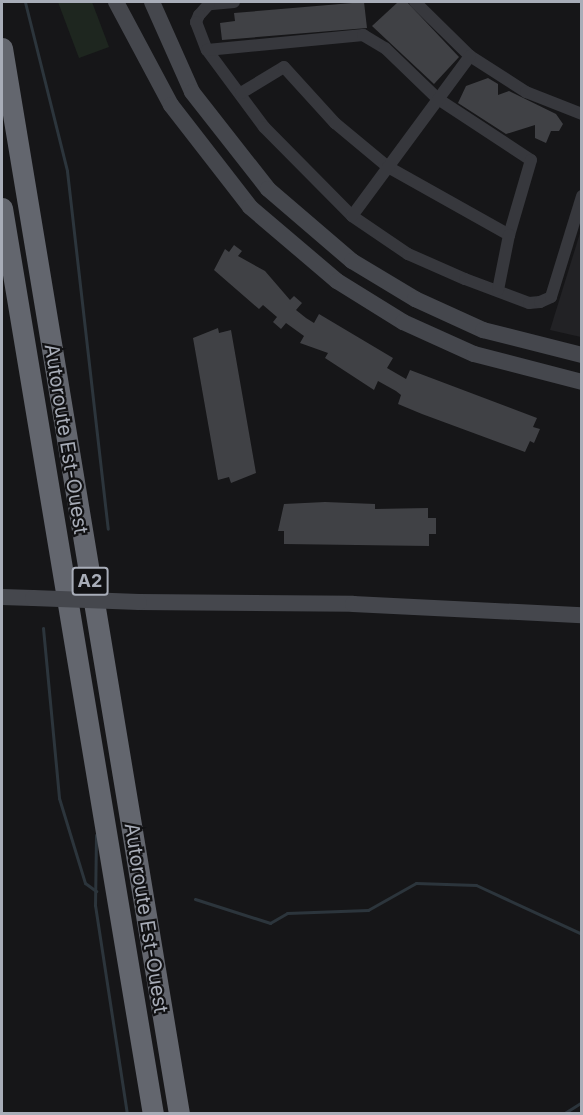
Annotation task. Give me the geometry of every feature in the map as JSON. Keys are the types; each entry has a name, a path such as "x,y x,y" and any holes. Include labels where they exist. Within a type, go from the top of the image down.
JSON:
{"highway":[{"name":"Autoroute Est-Ouest","path":"2,48 179,1113"},
{"name":"Autoroute Est-Ouest","path":"2,208 153,1113"}],"main road":[{"path":"116,2 171,105 250,207 337,281 403,322 474,354 582,382"},
{"path":"152,2 192,92 268,189 352,261 415,299 483,330 582,355"},
{"path":"2,597 139,602 352,604 582,615"},
{"path":"524,611 582,609"}],"street":[{"path":"234,2 209,4 199,15 196,22 207,50 264,127 352,216 408,254 529,303 551,297 582,196"},
{"path":"415,2 471,56 526,92 582,114"},
{"path":"207,50 363,35 385,48 438,99 531,160 509,235 498,290"},
{"path":"352,216 471,56"},
{"path":"241,93 284,68 334,123 388,167 509,235"}],"shaded area":[{"path":"58,2 92,2 109,47 79,58"},
{"path":"581,230 581,337 550,330"}],"building":[{"path":"364,2 367,28 222,40 220,23 235,21 234,13"},
{"path":"398,2 407,2 459,57 434,84 372,26"},
{"path":"488,78 498,84 498,95 509,91 556,114 563,124 559,131 551,131 546,143 535,138 535,125 506,134 458,103 466,86"},
{"path":"234,245 242,251 238,256 265,271 290,300 294,296 302,303 296,310 306,318 314,323 319,314 393,358 387,368 406,379 410,370 537,418 533,427 540,429 534,443 530,441 525,452 398,404 401,395 396,391 378,381 374,390 325,358 328,353 300,343 304,336 286,323 281,329 273,322 277,317 263,305 259,309 214,270 225,249 229,252"},
{"path":"218,328 219,333 231,330 256,473 231,483 229,477 218,480 193,338"},
{"path":"325,502 375,504 375,509 428,508 428,518 436,518 436,534 429,534 429,546 284,544 284,531 278,531 284,504"}],"waterway":[{"path":"25,2 67,171 108,529"},
{"path":"43,628 59,798 85,883 96,891"},
{"path":"96,835 95,905 127,1114"},
{"path":"195,899 270,923 287,913 368,910 416,883 476,885 582,934"},
{"path":"563,1114 582,1102"}]}
